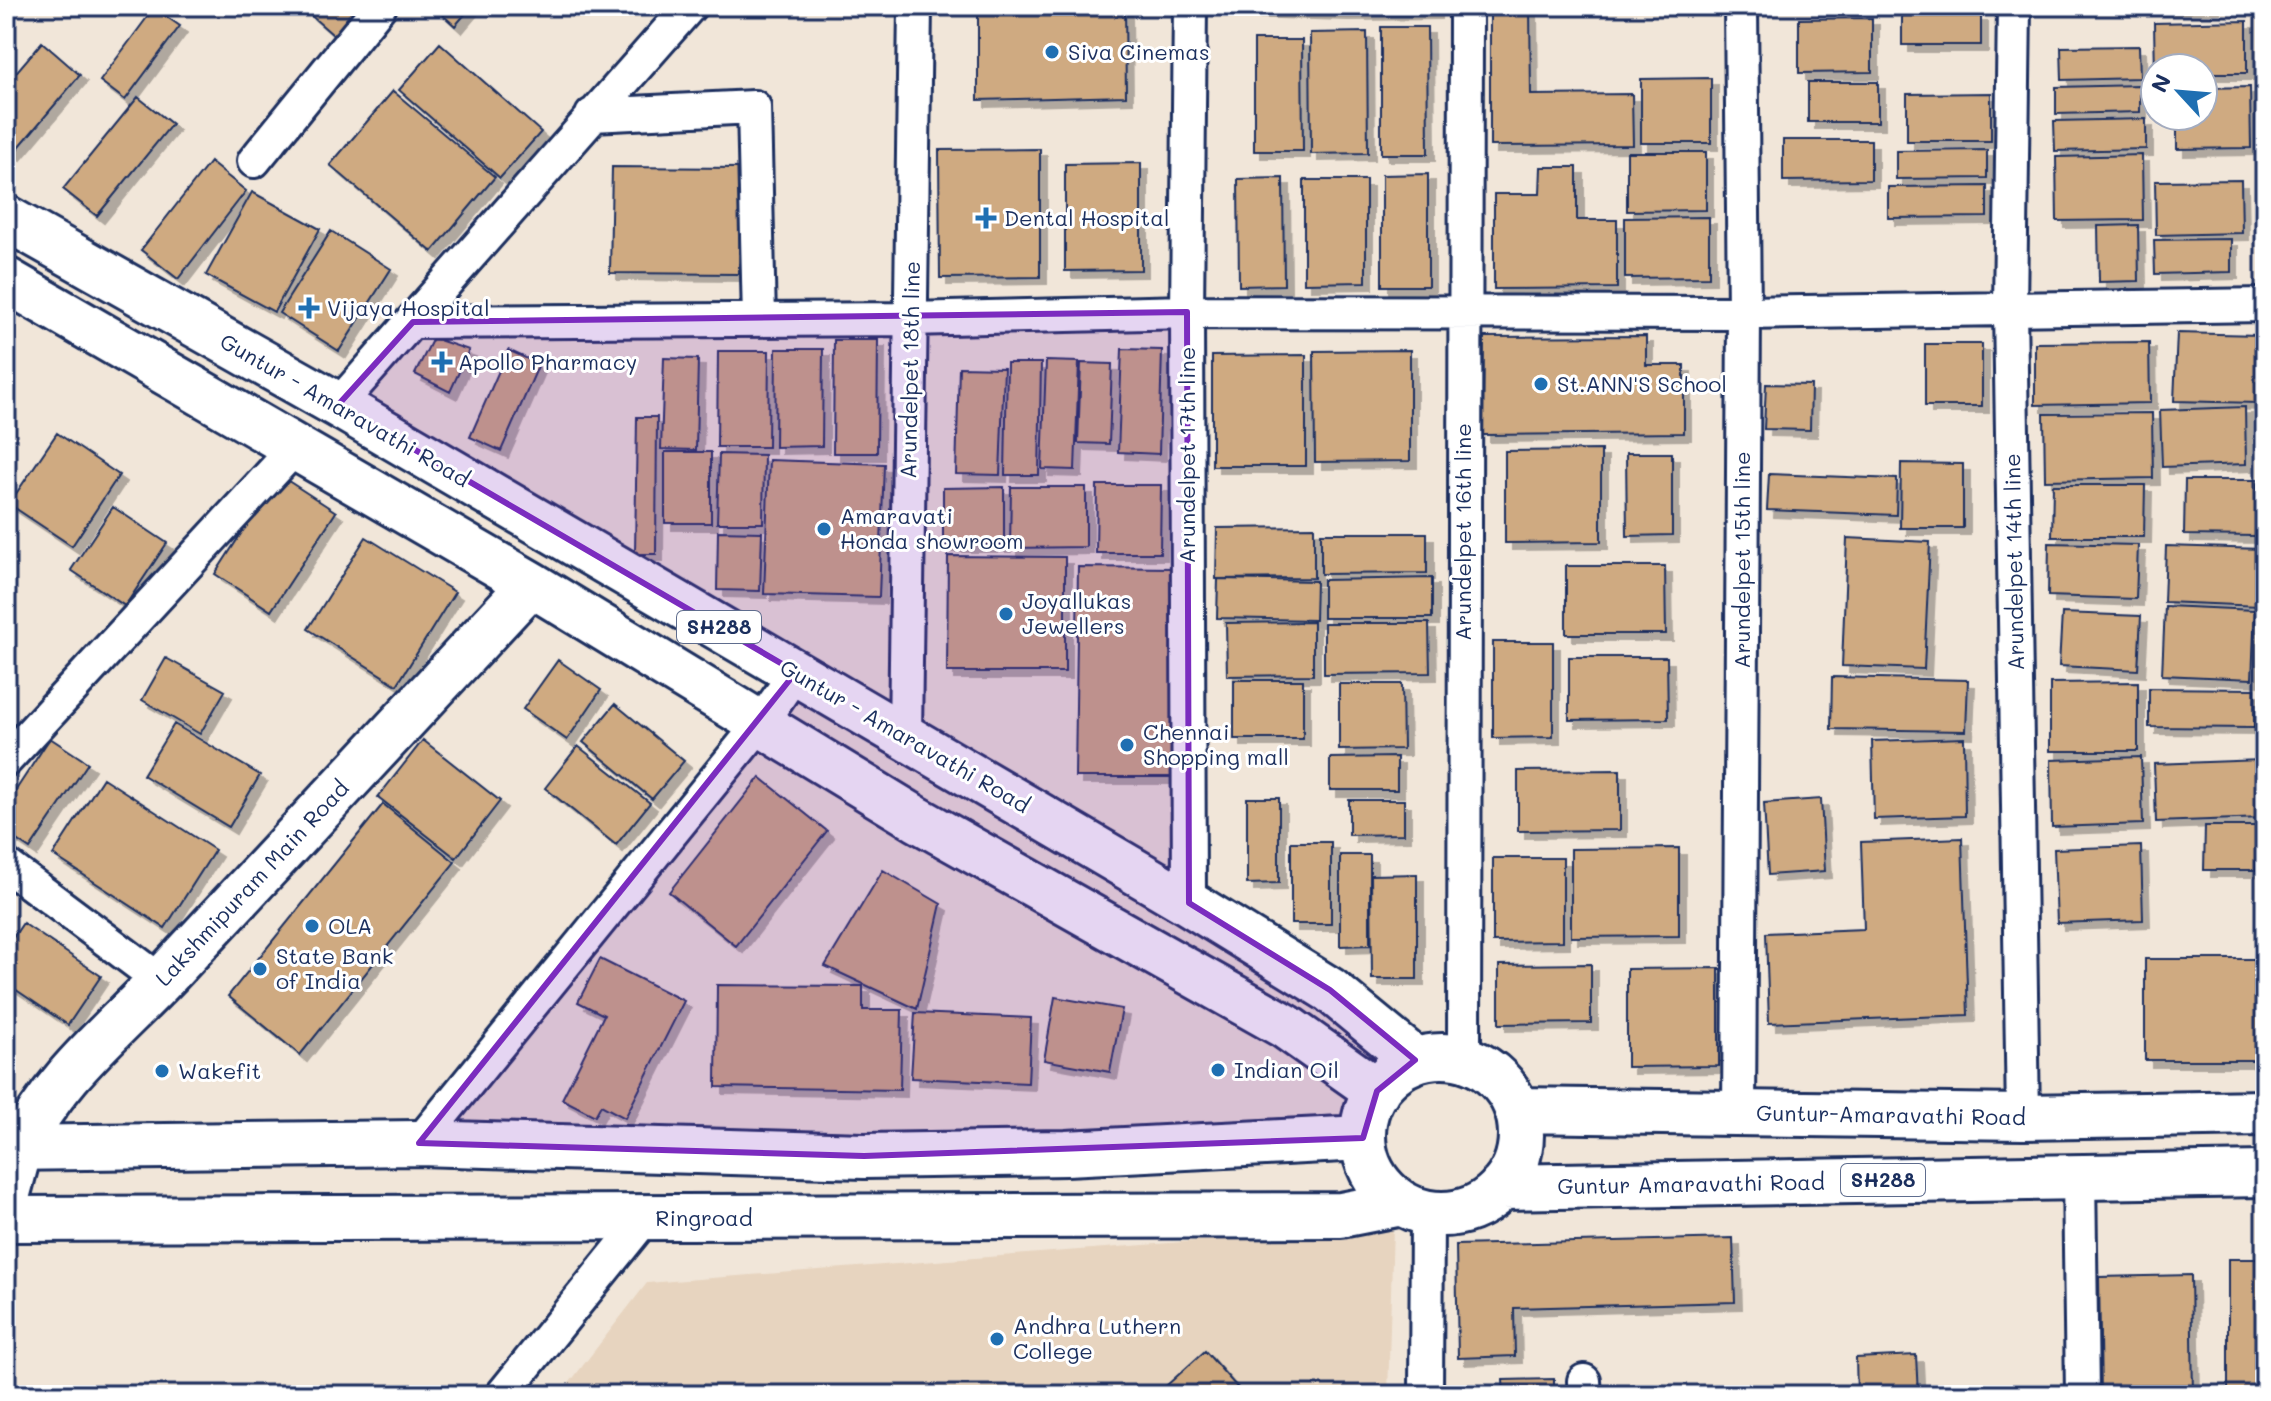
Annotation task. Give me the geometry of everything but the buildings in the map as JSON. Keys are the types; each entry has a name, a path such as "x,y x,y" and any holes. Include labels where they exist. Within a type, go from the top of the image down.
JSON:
{"main road":[{"name":"Guntur - Amaravathi Road","path":"6,218 338,405 1189,903 1330,990 1415,1060"},
{"name":"SH288","path":"6,280 531,584 917,819 1285,1026 1377,1091"},
{"name":"Lakshmipuram Main Road","path":"6,1201 13,1148 54,1089 161,981 531,584"},
{"path":"1439,1056 1464,1059 1486,1069 1504,1086 1517,1110 1521,1137 1516,1164 1501,1187 1480,1204 1454,1213 1414,1208 1381,1186 1367,1162 1363,1138 1365,1113 1377,1091 1393,1073 1415,1060 1439,1056"},
{"name":"Guntur-Amaravathi Road","path":"1517,1110 2023,1117 2265,1113"},
{"path":"13,1148 419,1143 864,1156 1066,1153 1363,1138"},
{"name":"Guntur Amaravathi Road","path":"1501,1187 2265,1174"},
{"name":"Ringroad","path":"6,1219 1341,1215 1414,1208"}],"street":[{"path":"254,161 380,6"},
{"path":"338,405 690,6"},
{"name":"Arundelpet 18th line","path":"905,735 915,6"},
{"name":"Arundelpet 17th line","path":"1189,903 1187,312 1190,6"},
{"name":"Arundelpet 16th line","path":"1464,1059 1463,309 1466,6"},
{"name":"Arundelpet 15th line","path":"1739,1114 1744,313 1741,6"},
{"name":"Arundelpet 14th line","path":"2014,6 2010,309 2023,1117"},
{"path":"592,115 754,107 759,320"},
{"path":"413,322 910,319 1463,309 1744,313 2265,305"},
{"path":"6,760 295,448"},
{"path":"419,1143 760,724 796,672"},
{"path":"6,865 161,981"},
{"path":"2079,1175 2082,1395"},
{"path":"1414,1208 1426,1395"},
{"path":"502,1395 645,1218"}],"highlighted area":[{"path":"1187,312 1189,903 1330,990 1415,1060 1377,1091 1363,1138 864,1156 419,1143 796,672 338,405 413,322"}],"shaded area":[{"name":"Andhra Luthern College","path":"1393,1226 1388,1395 560,1395 647,1283"}],"place":[{"name":"Siva Cinemas","path":"1052,52"},
{"name":"Dental Hospital","path":"986,218"},
{"name":"Vijaya Hospital","path":"309,308"},
{"name":"Apollo Pharmacy","path":"442,362"},
{"name":"St.ANN'S School","path":"1541,384"},
{"name":"Amaravati Honda showroom","path":"824,529"},
{"name":"Joyallukas Jewellers","path":"1006,614"},
{"name":"Chennai Shopping mall","path":"1127,745"},
{"name":"OLA","path":"312,926"},
{"name":"State Bank of India","path":"260,969"},
{"name":"Indian Oil","path":"1218,1070"},
{"name":"Wakefit","path":"162,1071"},
{"name":"Andhra Luthern College","path":"997,1339"}]}
